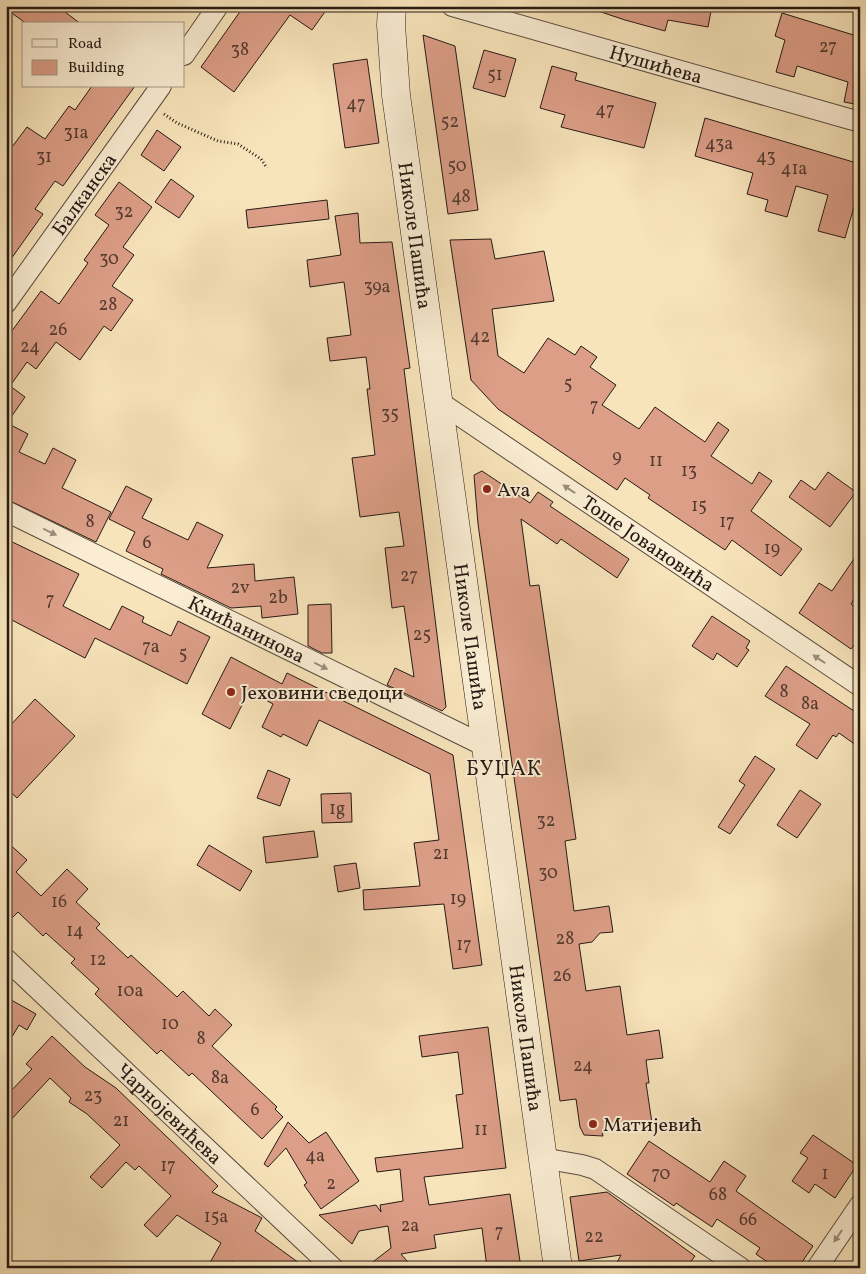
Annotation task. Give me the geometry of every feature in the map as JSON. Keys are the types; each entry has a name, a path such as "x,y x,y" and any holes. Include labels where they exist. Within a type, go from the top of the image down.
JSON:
{"main road":[{"name":"Николе Пашића","path":"392,6 392,43 396,95 558,1268"}],"street":[{"path":"185,53 218,6"},
{"name":"Нушићева","path":"452,6 860,122"},
{"name":"Балканска","path":"6,303 160,88"},
{"name":"Тоше Јовановића","path":"438,401 860,686"},
{"name":"Книћанинова","path":"6,511 485,746"},
{"name":"Чарнојевићева","path":"6,959 333,1268"},
{"path":"542,1158 595,1169 741,1268"},
{"path":"817,1268 860,1204"}],"path":[{"path":"149,104 176,123 198,133 218,141 238,144 261,159 268,168"}],"building":[{"path":"6,6 57,6 78,22 24,22 6,9"},
{"path":"244,6 329,6 312,30 290,15 234,92 201,67"},
{"path":"593,6 712,6 708,27 668,20 665,31 592,9"},
{"path":"782,13 860,37 860,105 844,102 848,82 797,66 794,77 776,72 785,40 775,36"},
{"path":"423,35 455,46 478,210 448,214"},
{"path":"484,50 516,59 505,97 473,88"},
{"path":"367,59 379,143 345,148 333,64"},
{"path":"552,66 577,73 575,80 656,103 644,148 561,127 565,115 540,108"},
{"path":"91,88 134,88 63,186 55,181 35,209 43,214 6,266 6,155 27,127 45,139 69,106 75,110"},
{"path":"705,118 860,164 860,186 845,238 818,231 828,195 796,186 787,217 765,211 768,200 747,194 753,173 695,156"},
{"path":"157,130 181,147 164,171 141,155"},
{"path":"171,179 194,196 179,218 155,202"},
{"path":"119,182 152,207 123,247 134,255 112,286 133,300 111,331 104,326 80,360 56,342 36,369 27,362 10,386 25,397 7,423 28,434 19,452 45,464 53,448 76,460 62,488 111,512 96,542 6,499 6,339 41,291 59,304 88,263 84,260 109,225 95,215"},
{"path":"327,200 329,219 248,228 246,210"},
{"path":"358,213 360,243 392,242 410,368 404,369 446,707 442,711 387,685 395,668 414,677 404,606 392,608 385,548 404,546 399,512 360,517 352,458 375,455 367,389 370,389 366,357 330,361 327,338 351,335 344,282 310,287 307,260 341,255 335,216"},
{"path":"491,239 495,259 544,251 554,301 492,309 498,356 524,373 548,338 575,355 581,346 597,357 590,367 616,385 602,405 639,429 655,407 705,442 718,422 729,430 711,456 752,484 759,472 772,481 751,511 802,549 781,576 732,540 725,550 648,498 650,495 625,478 617,490 498,409 471,380 450,240"},
{"path":"482,471 530,503 538,492 553,502 550,506 629,559 617,578 561,539 557,544 521,519 530,586 539,585 576,839 565,841 574,911 609,906 613,932 600,933 592,942 579,944 586,991 620,986 627,1035 659,1030 663,1058 646,1060 649,1083 646,1083 652,1123 602,1130 603,1136 584,1135 580,1127 576,1099 560,1101 478,524 474,475"},
{"path":"828,472 856,492 830,527 789,497 801,480 815,490"},
{"path":"126,486 152,499 142,518 188,540 197,522 223,535 207,568 254,564 255,581 294,577 298,614 262,618 261,606 231,608 161,574 163,569 126,551 135,532 109,519"},
{"path":"6,539 79,574 63,606 110,630 122,606 144,617 142,622 171,636 178,621 210,637 187,684 95,638 85,658 6,617"},
{"path":"860,550 860,590 851,604 860,610 860,637 851,649 799,613 819,583 832,591"},
{"path":"331,604 332,653 322,653 308,646 308,605"},
{"path":"712,616 750,641 746,648 749,650 737,667 717,653 713,660 692,646"},
{"path":"231,657 282,684 287,673 453,755 482,965 453,969 444,904 364,910 363,890 420,886 414,843 439,840 430,774 319,720 307,746 283,734 281,737 262,727 273,704 249,691 230,729 202,714"},
{"path":"786,666 860,715 860,748 839,733 836,737 833,735 817,759 796,745 810,724 765,696"},
{"path":"35,699 75,736 17,798 6,788 6,730"},
{"path":"755,756 775,769 730,834 718,827 745,785 739,781"},
{"path":"268,770 290,779 280,806 257,798"},
{"path":"800,790 821,804 797,838 777,825"},
{"path":"351,793 352,822 322,823 321,794"},
{"path":"314,831 318,857 266,863 263,837"},
{"path":"6,841 27,860 16,872 41,896 67,869 88,889 76,902 100,924 96,928 128,958 131,955 177,997 183,991 209,1016 215,1009 232,1025 212,1046 277,1107 275,1109 283,1117 262,1139 192,1073 189,1076 161,1050 157,1054 95,994 99,989 71,963 75,959 46,933 43,936 18,912 6,924"},
{"path":"209,845 252,871 240,891 197,865"},
{"path":"356,863 360,888 338,892 334,866"},
{"path":"6,997 36,1014 27,1030 19,1025 6,1047"},
{"path":"488,1027 506,1168 424,1177 429,1205 510,1194 521,1268 487,1268 482,1228 434,1235 436,1248 401,1254 413,1268 365,1268 391,1248 388,1226 359,1231 352,1244 319,1215 376,1205 381,1212 380,1205 403,1201 400,1169 377,1172 375,1158 463,1148 456,1095 463,1094 458,1052 422,1057 419,1036"},
{"path":"52,1036 85,1067 116,1088 218,1186 212,1192 262,1218 255,1231 306,1268 241,1268 232,1261 229,1268 207,1268 221,1243 177,1215 157,1237 144,1225 171,1196 139,1166 135,1170 126,1162 102,1188 90,1177 120,1145 87,1114 69,1102 71,1098 50,1078 6,1125 6,1096 32,1069 26,1064"},
{"path":"288,1122 309,1143 326,1132 359,1181 321,1209 304,1185 307,1183 286,1148 268,1167 264,1164"},
{"path":"813,1135 857,1165 835,1198 815,1184 809,1193 792,1181 808,1158 800,1153"},
{"path":"649,1141 710,1182 724,1161 746,1176 736,1191 813,1246 798,1268 776,1268 756,1254 760,1248 717,1219 712,1227 676,1203 674,1206 627,1174"},
{"path":"607,1192 695,1256 686,1268 614,1268 621,1255 579,1261 570,1197"}],"place":[{"name":"Ava","path":"487,489"},
{"name":"Јеховини сведоци","path":"231,692"},
{"name":"Матијевић","path":"593,1124"}],"district":[{"name":"БУЏАК","path":"504,768"}]}
